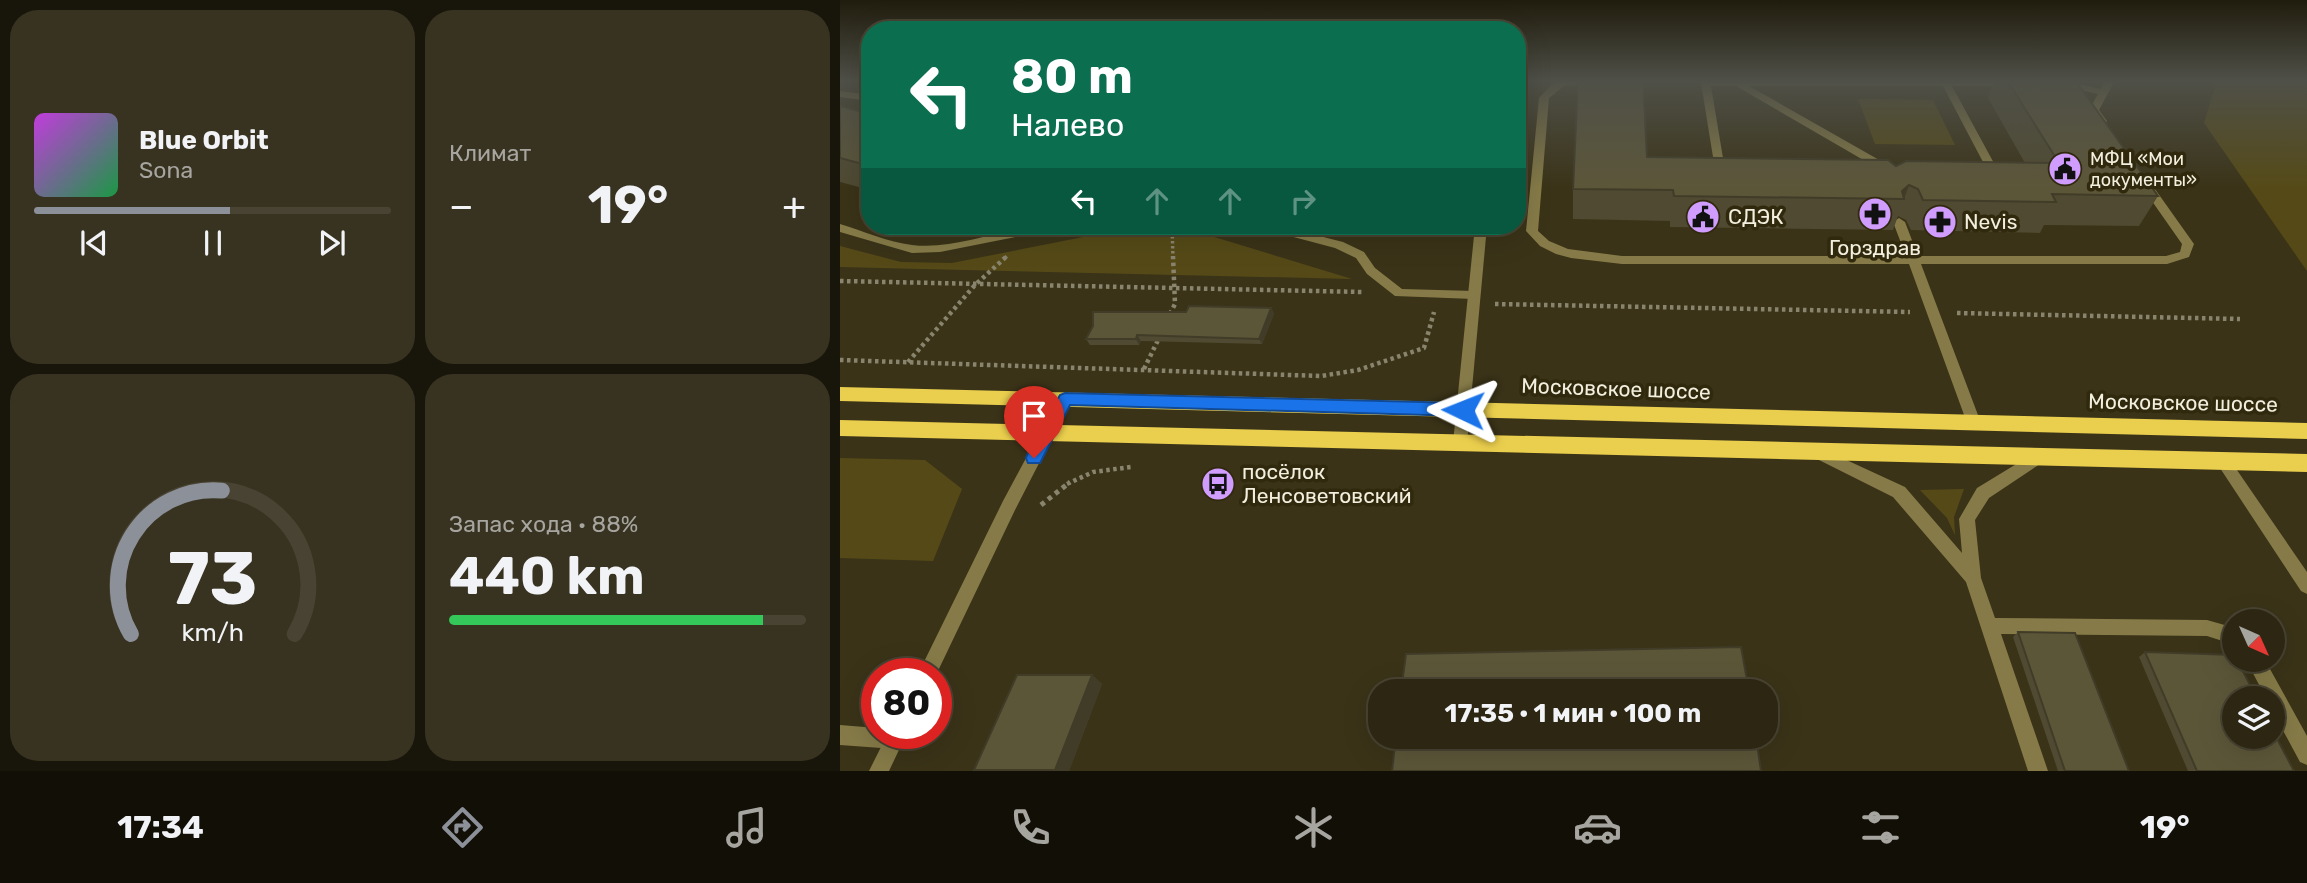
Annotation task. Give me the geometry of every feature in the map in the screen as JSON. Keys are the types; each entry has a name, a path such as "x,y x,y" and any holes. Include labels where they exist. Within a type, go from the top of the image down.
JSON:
{"highway":[{"name":"Московское шоссе","path":"840,394 2307,431"},
{"path":"840,428 2307,463"}],"street":[{"path":"1543,116 1532,231 1537,239 1569,254 1601,258 2167,260 2185,254 2188,244 2141,177"},
{"path":"1711,116 1718,161 1744,161"},
{"path":"1795,116 1877,163 1887,191"},
{"path":"1964,116 1990,165 1965,164"},
{"path":"2098,116 2110,132"},
{"path":"1850,163 1889,163"},
{"path":"1899,222 1974,423"},
{"path":"840,228 861,234"},
{"path":"864,235 912,249 940,248 1005,235"},
{"path":"1301,235 1339,245 1360,254 1371,271 1399,293 1438,294 1474,299"},
{"path":"1460,443 1480,235"},
{"path":"935,658 1065,399"},
{"path":"1815,452 1899,492 1972,578"},
{"path":"2038,771 1972,578 1967,519 1983,493 2040,456"},
{"path":"2223,461 2307,586"},
{"path":"1988,626 2207,628 2222,633"},
{"path":"2262,672 2307,755"},
{"path":"840,735 861,735"},
{"path":"878,771 890,749"}],"path":[{"path":"1165,326 1175,304 1172,235"},
{"path":"840,281 1399,293"},
{"path":"908,362 975,285"},
{"path":"840,359 1321,376 1358,370 1424,348 1438,294"},
{"path":"1474,299 1933,313 2240,318"},
{"path":"1144,369 1160,337"},
{"path":"1041,505 1052,492 1090,471 1108,467 1131,467"}],"shaded area":[{"path":"1864,116 1941,116 1955,145 1875,144"},
{"path":"2206,116 2307,116 2307,271 2204,123"},
{"path":"1094,235 1208,235 1352,279 840,267 840,246 901,262 952,263"},
{"path":"840,458 925,460 962,489 933,561 840,558"},
{"path":"1964,489 1954,517 1955,535 1947,518 1920,490"}],"building":[{"path":"840,116 861,116 861,164 840,158"},
{"path":"1576,116 1645,116 1647,157 1888,160 1896,166 1906,161 2059,163 2030,116 2101,116 2158,196 2052,194 2056,202 1923,200 1918,189 1909,185 1902,191 1904,199 1674,196 1673,190 1573,189"},
{"path":"1189,306 1271,308 1259,339 1137,335 1136,339 1086,339 1093,326 1093,312 1186,312"},
{"path":"2018,632 2075,633 2129,771 2065,771"},
{"path":"1741,647 1747,679 1403,679 1406,654"},
{"path":"2145,652 2222,655 2222,672 2243,672 2251,686 2222,686 2222,749 2282,749 2294,771 2197,771"},
{"path":"1017,675 1092,675 1055,770 974,770"},
{"path":"1395,749 1758,749 1761,771 1392,771"}],"place":[{"name":"МФЦ «Мои документы»","path":"2065,169"},
{"name":"Горздрав","path":"1875,214"},
{"name":"СДЭК","path":"1703,217"},
{"name":"Nevis","path":"1940,222"},
{"name":"посёлок Ленсоветовский","path":"1218,484"}],"route":[{"path":"1034,458 1065,399 1463,410"}]}
